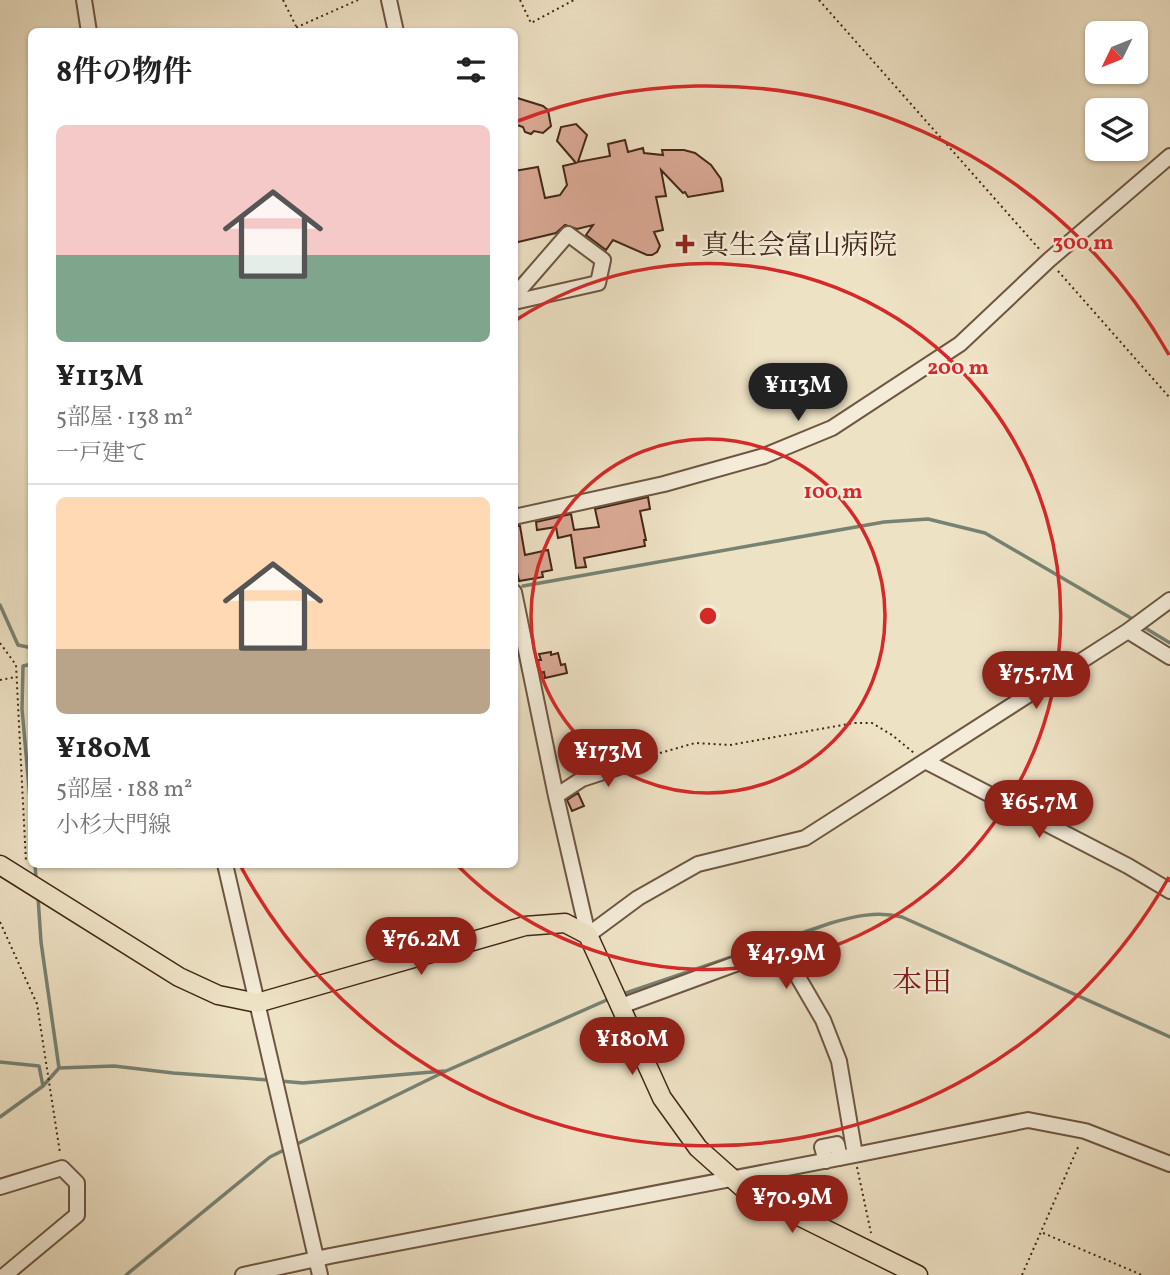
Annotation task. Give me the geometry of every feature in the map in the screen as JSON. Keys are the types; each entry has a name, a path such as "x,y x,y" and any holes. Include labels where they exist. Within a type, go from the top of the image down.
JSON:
{"main road":[{"path":"0,865 179,977 218,995 257,1003 525,926 565,923 588,935 662,1098 698,1148 732,1179 764,1200 918,1275"}],"street":[{"path":"84,0 88,28"},
{"path":"389,0 395,28"},
{"path":"518,516 664,484 764,456 832,428 960,344 1049,260 1170,156"},
{"path":"518,288 522,287 568,234 603,260 598,283 518,301"},
{"path":"518,611 588,935 638,898 698,864 805,838 1128,631 1170,600"},
{"path":"1128,631 1170,657"},
{"path":"556,796 582,779 649,757"},
{"path":"925,761 1128,866 1170,891"},
{"path":"226,868 320,1275"},
{"path":"621,1006 741,962 785,953 823,1020 839,1061 840,1158"},
{"path":"243,1275 1028,1119 1085,1131 1170,1164"},
{"path":"0,1187 62,1168 77,1183 77,1215 5,1275"}],"path":[{"path":"283,0 296,27 358,0"},
{"path":"520,0 531,23 575,0"},
{"path":"819,0 1170,398"},
{"path":"0,643 16,665 27,881"},
{"path":"0,680 17,677"},
{"path":"649,757 695,743 730,745 854,723 872,723 925,761"},
{"path":"0,922 37,1004 62,1168"},
{"path":"1022,1275 1085,1131"},
{"path":"840,1158 875,1254"},
{"path":"1041,1232 1142,1275"}],"building":[{"path":"518,98 548,110 551,126 543,133 534,131 531,134 525,132 523,127 518,125"},
{"path":"576,124 587,135 578,162 610,156 608,144 625,140 628,152 643,148 644,153 663,155 662,150 684,150 695,153 711,165 721,179 723,191 688,197 661,170 666,196 656,197 663,230 654,232 660,246 652,255 613,240 606,250 586,235 593,225 577,229 565,225 556,233 518,242 518,170 538,167 545,198 560,195 567,185 563,166 576,163 557,141 561,127"},
{"path":"648,497 650,509 640,511 645,546 584,558 586,567 576,568 571,535 558,538 556,527 537,530 536,522 571,514 574,530 599,527 595,509"},
{"path":"520,526 525,555 548,550 552,570 542,572 543,577 519,581"},
{"path":"551,652 551,655 558,653 561,665 565,664 567,673 545,678 544,672 540,673 539,654"},
{"path":"578,793 584,806 572,811 567,800"}],"waterway":[{"path":"523,586 884,522 928,519 985,533 1136,621"},
{"path":"0,605 18,645 28,647"},
{"path":"1142,626 1170,643"},
{"path":"28,665 23,666 22,709 28,776"},
{"path":"35,868 36,879"},
{"path":"38,897 41,942 59,1068"},
{"path":"620,995 831,923 857,916 884,914 902,917 1170,1037"},
{"path":"293,1146 446,1071 609,999"},
{"path":"0,1062 39,1066 43,1086"},
{"path":"0,1117 43,1086 59,1068 114,1066 269,1080"},
{"path":"280,1081 303,1083 444,1071"},
{"path":"126,1275 270,1157 286,1149"}],"place":[{"name":"真生会富山病院","path":"685,244"}],"district":[{"name":"本田","path":"922,982"}]}
